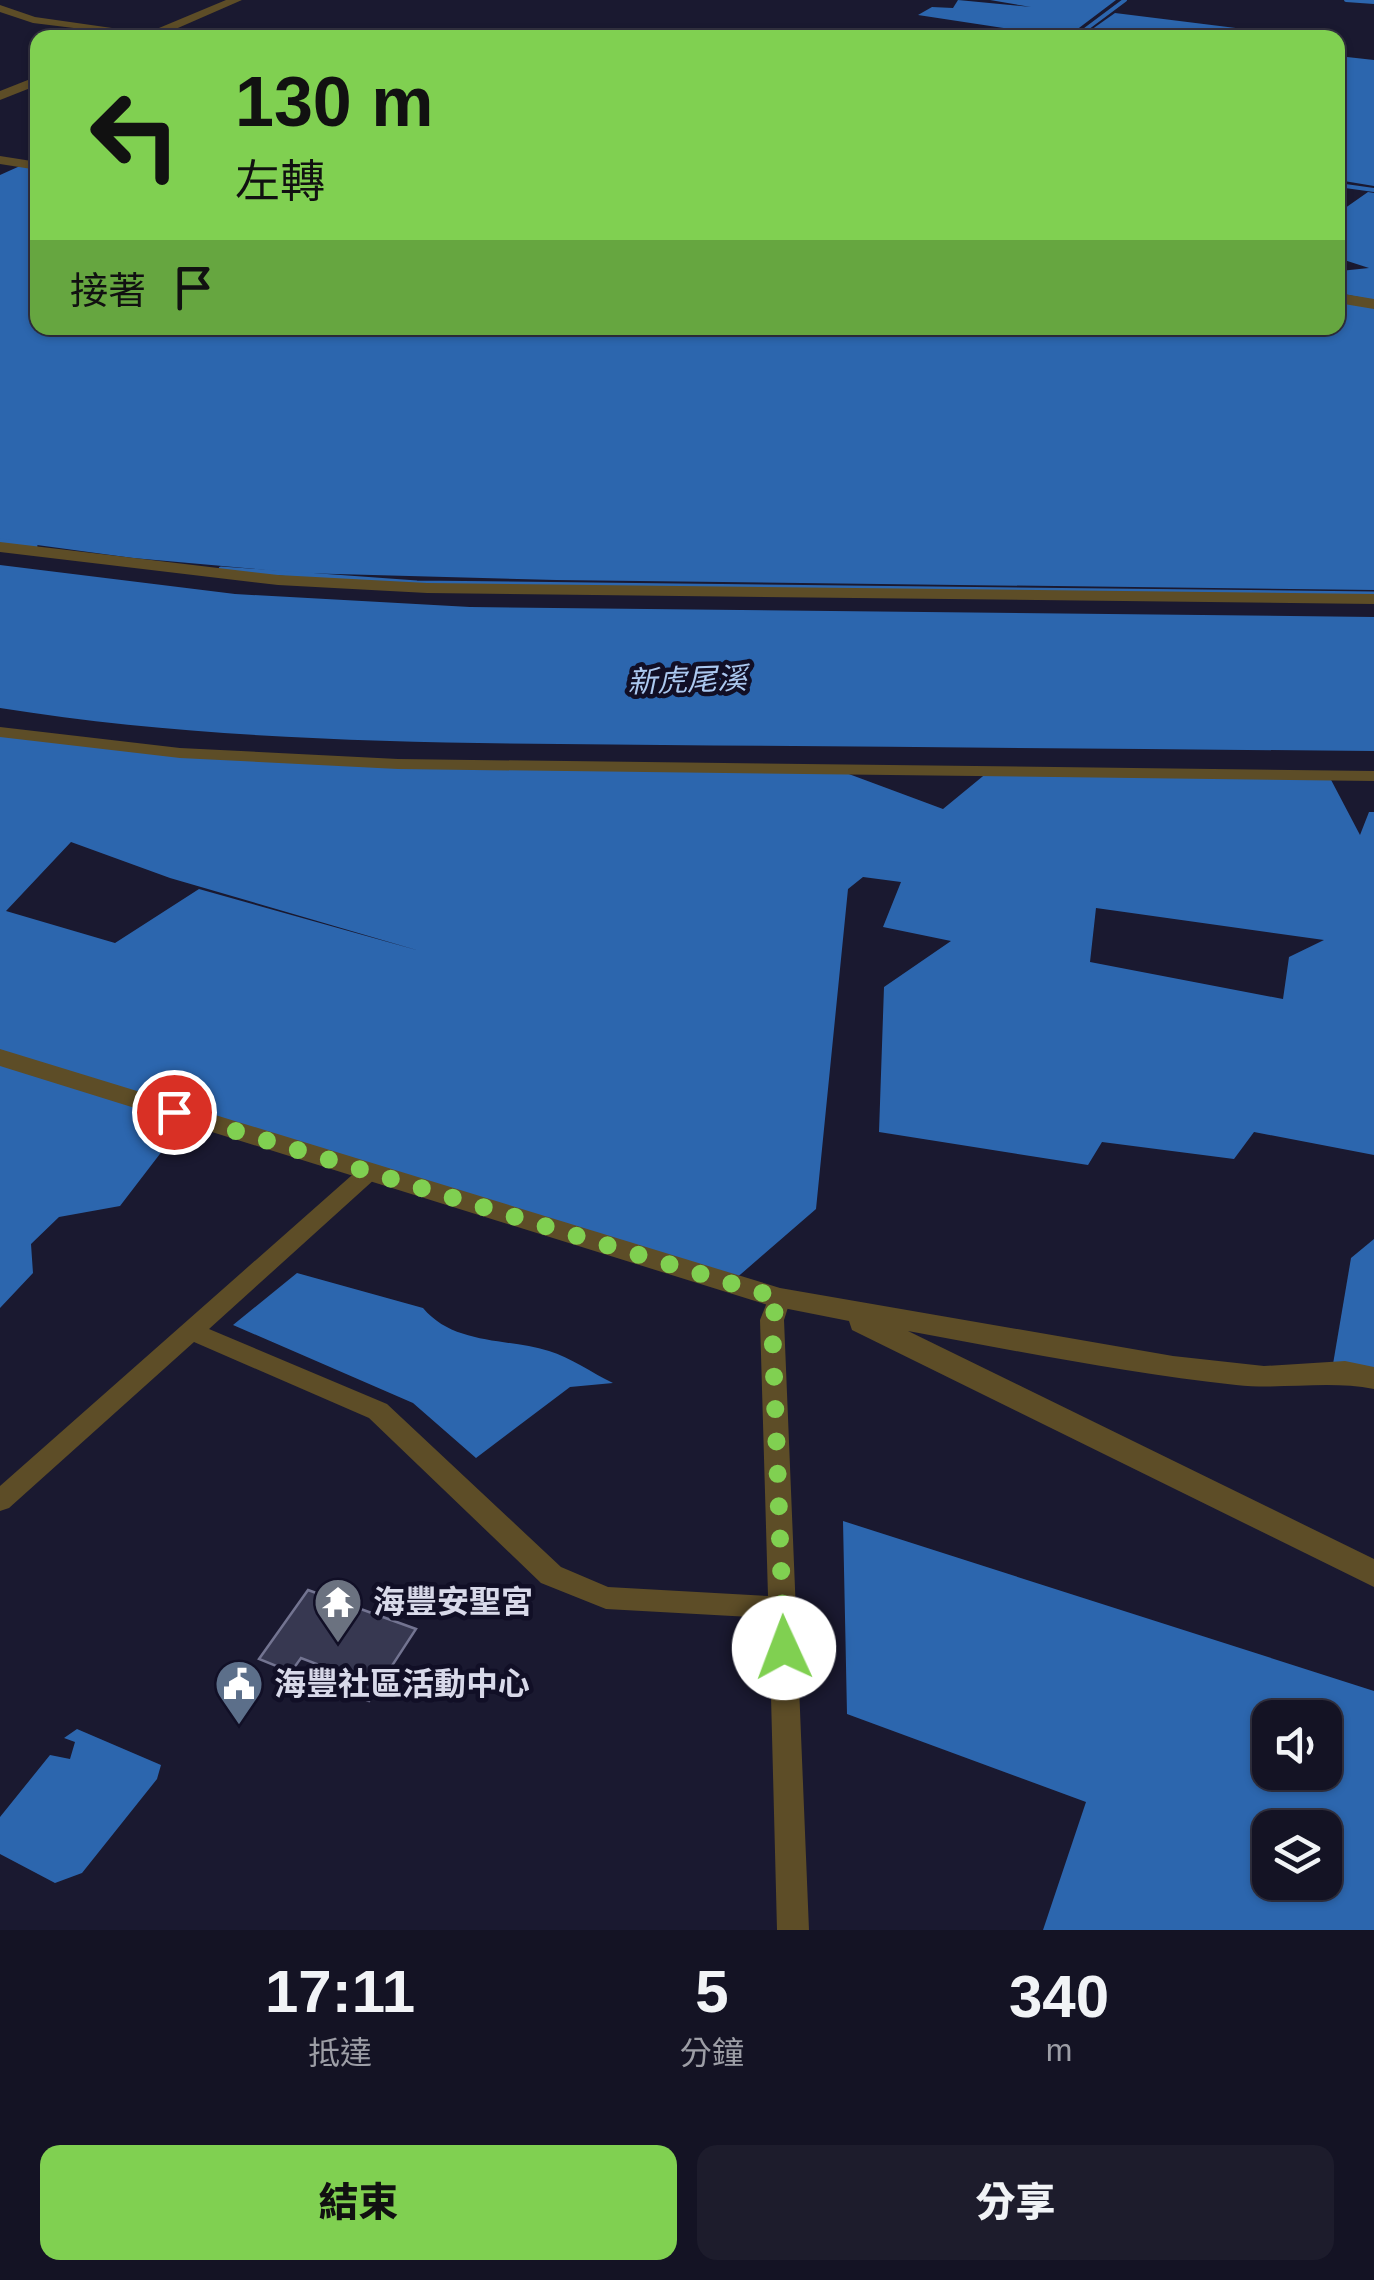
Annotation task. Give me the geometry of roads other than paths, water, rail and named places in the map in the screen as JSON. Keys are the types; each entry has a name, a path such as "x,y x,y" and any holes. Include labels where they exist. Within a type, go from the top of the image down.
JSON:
{"street":[{"path":"163,30 236,0"},
{"path":"0,8 33,20 99,30"},
{"path":"0,96 30,83"},
{"path":"0,160 30,165"},
{"path":"1345,299 1374,304"},
{"path":"0,546 278,580 427,588 1374,599"},
{"path":"0,732 180,753 398,764 1374,776"},
{"path":"0,1056 779,1298 1173,1367 1264,1377 1345,1372 1374,1378"},
{"path":"0,1501 368,1173"},
{"path":"779,1298 772,1320 793,1930"},
{"path":"836,1309 1374,1574"},
{"path":"194,1332 378,1411 551,1575 606,1598 782,1608"}],"water":[{"path":"958,0 1031,7 990,0 1116,0 1076,30 1008,30 918,15 932,7 953,8"},
{"path":"1115,13 1252,30 1091,30"},
{"path":"1345,57 1374,60 1374,186 1345,181"},
{"path":"20,166 30,167 30,335 1345,335 1345,302 1374,307 1374,590 299,573 133,558 0,540 0,175"},
{"path":"1368,192 1374,193 1374,300 1345,294 1345,270 1369,268 1345,260 1345,208"},
{"name":"新虎尾溪","path":"0,565 235,594 470,607 1374,617 1374,751 414,742 248,735 82,720 0,708"},
{"path":"0,729 152,751 388,764 838,770 943,809 988,772 1329,776 1360,835 1369,812 1374,812 1374,1155 1254,1132 1234,1159 1102,1142 1088,1165 879,1132 884,987 951,941 883,927 901,882 863,877 848,889 816,1209 726,1287 189,1116 120,1206 59,1217 31,1244 33,1273 0,1308","holes":["71,842 170,878 420,951 199,889 115,943 6,911","1096,908 1324,940 1289,957 1283,999 1090,962"]},
{"path":"1374,1239 1374,1381 1332,1370 1351,1258"},
{"path":"297,1273 423,1308 450,1329 465,1334 557,1354 613,1383 570,1387 476,1458 413,1403 233,1325"},
{"path":"843,1521 1374,1691 1374,1930 1043,1930 1086,1802 847,1714"},
{"path":"77,1729 161,1765 157,1779 82,1873 55,1883 0,1854 0,1817 50,1755 70,1759 75,1742 64,1738"}],"waterway":[{"path":"1085,30 1125,0"},
{"path":"1346,0 1374,2"},
{"path":"1345,186 1374,190"},
{"path":"0,541 35,546"},
{"path":"221,569 417,583 1374,594"}],"place":[{"name":"海豐安聖宮","path":"338,1644"},
{"name":"海豐社區活動中心","path":"239,1726"}]}
